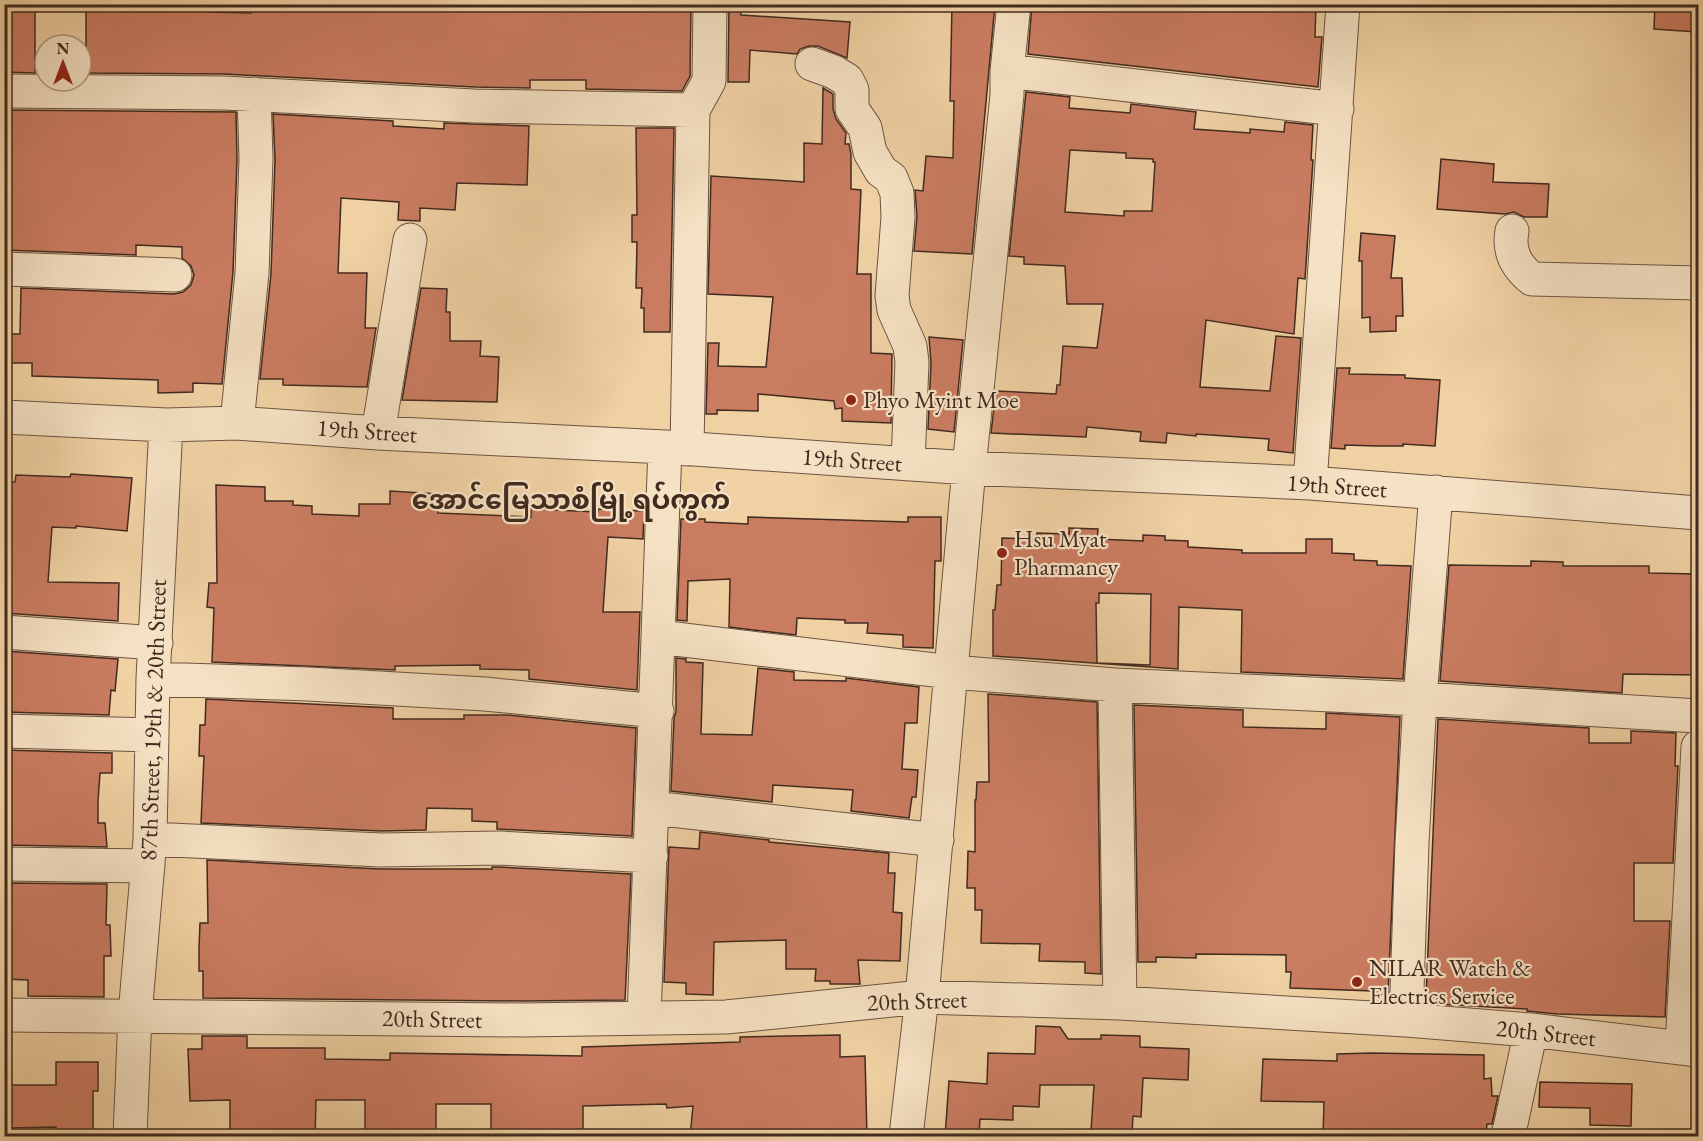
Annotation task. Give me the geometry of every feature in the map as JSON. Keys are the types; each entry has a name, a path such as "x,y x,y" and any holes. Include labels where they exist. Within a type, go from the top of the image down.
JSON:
{"street":[{"path":"644,1018 659,637 676,448 693,110 709,81 710,4"},
{"path":"906,1137 937,840 969,468 1014,4"},
{"path":"1310,483 1343,4"},
{"path":"812,64 834,72 847,80 852,90 852,109 865,128 870,152 881,171 891,178 897,193 898,217 892,296 894,310 910,346 912,362 908,464"},
{"path":"1007,71 1337,109"},
{"path":"4,91 254,94 474,106 693,110"},
{"path":"237,423 252,273 256,159 254,94"},
{"path":"1512,231 1510,242 1518,268 1532,279 1698,283"},
{"path":"378,433 410,240"},
{"path":"4,269 175,275"},
{"name":"19th Street","path":"4,417 166,424 237,423 378,433 676,448 969,468 1310,483 1698,513"},
{"name":"87th Street, 19th & 20th Street","path":"130,1137 135,1015 149,853 153,680 166,424"},
{"path":"1406,1020 1420,699 1436,492"},
{"path":"4,632 156,643"},
{"path":"659,637 951,672 1115,685 1420,699 1698,716"},
{"path":"153,680 308,684 485,694 657,711"},
{"path":"1115,685 1120,1003"},
{"path":"4,731 152,735"},
{"path":"1690,1049 1698,747"},
{"path":"652,808 937,840"},
{"path":"4,864 149,853 499,848 651,856"},
{"name":"20th Street","path":"4,1015 522,1020 726,1017 922,997 1120,1003 1406,1020 1531,1030 1690,1049"},
{"path":"1507,1137 1531,1030"}],"building":[{"path":"4,4 35,4 33,73 4,72"},
{"path":"86,4 207,4 207,12 251,13 251,4 691,4 690,76 682,91 586,89 586,80 530,80 530,88 224,74 93,73 93,33 86,33"},
{"path":"729,4 741,4 741,15 850,22 847,58 818,46 800,49 797,54 750,50 749,82 728,82"},
{"path":"952,4 995,4 972,254 914,251 917,216 915,190 923,191 926,156 953,158 954,101 950,101"},
{"path":"1032,4 1114,4 1167,8 1167,4 1316,4 1315,37 1322,37 1318,87 1028,54"},
{"path":"1655,4 1698,4 1697,32 1654,29"},
{"path":"823,88 833,94 836,119 846,133 845,144 849,144 851,154 851,189 861,190 857,274 871,274 871,353 892,354 891,423 842,421 842,408 835,409 834,401 758,394 758,411 717,410 717,414 706,414 708,343 719,343 718,366 766,367 773,297 708,294 711,176 804,182 804,143 822,144"},
{"path":"1026,92 1070,97 1069,108 1130,113 1131,104 1196,112 1194,129 1250,133 1250,129 1284,132 1285,122 1313,125 1311,160 1313,160 1305,279 1298,278 1294,334 1206,320 1200,387 1270,391 1276,336 1301,338 1293,453 1268,450 1269,439 1196,434 1196,436 1167,433 1166,443 1140,441 1141,432 1087,427 1086,437 991,433 996,391 1056,394 1057,385 1060,385 1063,346 1097,348 1103,304 1067,304 1065,266 1024,264 1024,257 1009,256","holes":["1070,150 1126,153 1126,158 1153,159 1155,162 1152,211 1124,211 1124,216 1065,212"]},
{"path":"4,110 236,112 237,159 233,272 222,384 193,383 193,392 158,393 158,380 32,376 32,363 4,363 4,334 20,334 21,288 174,294 183,292 191,285 194,275 191,266 182,258 182,247 136,245 136,255 4,250"},
{"path":"273,114 393,121 393,126 444,129 444,123 529,126 527,185 457,183 455,210 420,208 420,221 398,220 399,202 341,198 338,273 367,273 365,328 376,328 367,387 283,385 283,379 260,379 271,274 275,160"},
{"path":"636,128 674,128 670,332 644,332 644,308 641,308 642,288 636,288 637,242 632,242 632,215 637,215"},
{"path":"1441,159 1494,164 1493,182 1549,184 1547,217 1524,217 1514,212 1505,214 1437,209"},
{"path":"1361,233 1395,236 1391,278 1402,278 1403,316 1396,316 1396,331 1370,332 1370,317 1362,318 1362,261 1359,261"},
{"path":"421,288 447,289 446,312 450,312 450,341 481,341 480,356 499,357 497,402 402,400"},
{"path":"929,337 963,340 954,432 928,429 931,363"},
{"path":"1337,368 1350,368 1349,374 1405,375 1405,378 1440,380 1435,446 1345,445 1345,449 1331,448"},
{"path":"71,474 132,478 127,531 76,526 76,528 52,527 48,582 119,583 118,621 4,613 4,482 15,482 16,475 70,477"},
{"path":"216,485 265,487 265,501 293,501 293,505 312,506 312,514 359,516 359,504 390,504 390,491 439,494 438,513 531,517 531,509 598,512 598,509 644,511 643,539 608,537 603,612 640,612 637,690 529,679 529,670 480,669 480,665 395,666 395,670 212,662 214,608 207,607 209,583 217,583"},
{"path":"748,517 908,522 908,517 941,517 941,561 935,561 933,648 903,647 903,635 867,633 868,623 845,623 845,620 797,618 796,635 729,627 730,579 688,581 687,621 677,620 681,519 748,524"},
{"path":"1069,528 1098,529 1097,539 1143,541 1143,535 1165,536 1165,540 1188,541 1188,547 1242,550 1242,553 1306,553 1306,539 1332,539 1332,553 1354,554 1354,560 1377,561 1377,565 1411,566 1403,679 1241,672 1242,610 1179,607 1178,669 993,656 993,610 995,610 997,585 1001,585 1002,538 1037,539 1037,533 1069,534","holes":["1099,593 1151,594 1150,665 1097,663 1096,603 1099,603"]},
{"path":"1531,561 1563,562 1563,566 1649,566 1649,573 1698,574 1698,675 1623,674 1622,693 1440,681 1449,565 1531,566"},
{"path":"4,651 118,659 115,691 111,690 109,715 4,712"},
{"path":"676,658 686,659 686,662 703,663 701,734 752,735 758,668 794,672 794,680 846,681 846,678 919,687 917,723 905,723 902,769 918,770 916,797 912,797 909,818 851,811 853,790 773,785 772,802 671,791 676,712"},
{"path":"988,694 1097,702 1101,974 1085,973 1085,962 1039,961 1040,944 981,943 982,910 975,910 975,888 967,888 968,851 975,852 977,782 989,782"},
{"path":"206,699 393,708 393,719 464,719 464,715 508,715 636,728 632,836 497,829 497,822 472,821 472,809 427,808 426,830 381,831 201,823 204,756 199,756 200,725 205,725"},
{"path":"1134,705 1243,710 1243,727 1326,729 1326,713 1400,717 1388,995 1373,994 1373,991 1290,988 1291,972 1286,972 1286,955 1196,954 1196,958 1156,957 1156,962 1138,962"},
{"path":"1438,719 1589,728 1589,743 1631,743 1631,731 1676,733 1675,766 1678,766 1673,863 1634,863 1634,921 1670,921 1665,1017 1557,1014 1527,1011 1527,1009 1437,1004 1437,997 1426,997"},
{"path":"4,750 112,753 112,773 100,773 98,801 98,823 105,823 107,847 4,845"},
{"path":"700,832 769,840 769,842 889,853 888,873 895,873 893,912 902,913 900,961 858,960 860,984 830,984 830,981 815,981 816,969 786,969 786,940 714,942 713,995 686,994 686,983 664,982 669,847 699,849"},
{"path":"207,860 380,869 492,869 492,867 499,867 631,874 625,1000 203,998 203,971 199,971 199,948 200,923 208,923"},
{"path":"4,883 107,884 106,925 110,925 111,956 104,956 104,997 28,996 28,980 4,979"},
{"path":"1036,1026 1060,1027 1068,1039 1101,1039 1101,1035 1140,1036 1140,1047 1189,1049 1188,1080 1143,1078 1141,1117 1133,1116 1132,1133 1091,1131 1094,1085 1040,1085 1039,1107 1013,1106 1013,1120 980,1119 979,1137 945,1137 949,1081 987,1084 988,1053 1035,1054"},
{"path":"840,1035 840,1057 865,1056 867,1137 690,1137 693,1106 667,1108 666,1104 583,1106 583,1135 491,1137 491,1104 436,1104 436,1136 371,1137 372,1135 365,1135 365,1100 316,1100 315,1137 230,1137 230,1100 190,1101 188,1049 202,1049 202,1036 247,1036 247,1048 325,1048 325,1059 390,1060 390,1053 582,1056 582,1047 740,1042 740,1037"},
{"path":"1337,1054 1484,1055 1484,1079 1491,1078 1492,1096 1498,1096 1492,1124 1487,1124 1486,1134 1442,1133 1442,1136 1323,1137 1324,1102 1261,1101 1263,1059 1337,1061"},
{"path":"56,1062 98,1062 98,1091 93,1091 93,1136 56,1136 56,1127 8,1128 8,1085 56,1085"},
{"path":"1540,1082 1632,1084 1631,1126 1590,1125 1590,1108 1539,1107"}],"place":[{"name":"Phyo Myint Moe","path":"851,400"},
{"name":"Hsu Myat Pharmancy","path":"1002,553"},
{"name":"NILAR Watch & Electrics Service","path":"1357,982"}],"district":[{"name":"အောင်မြေသာစံမြို့ရပ်ကွက်","path":"571,500"}]}
